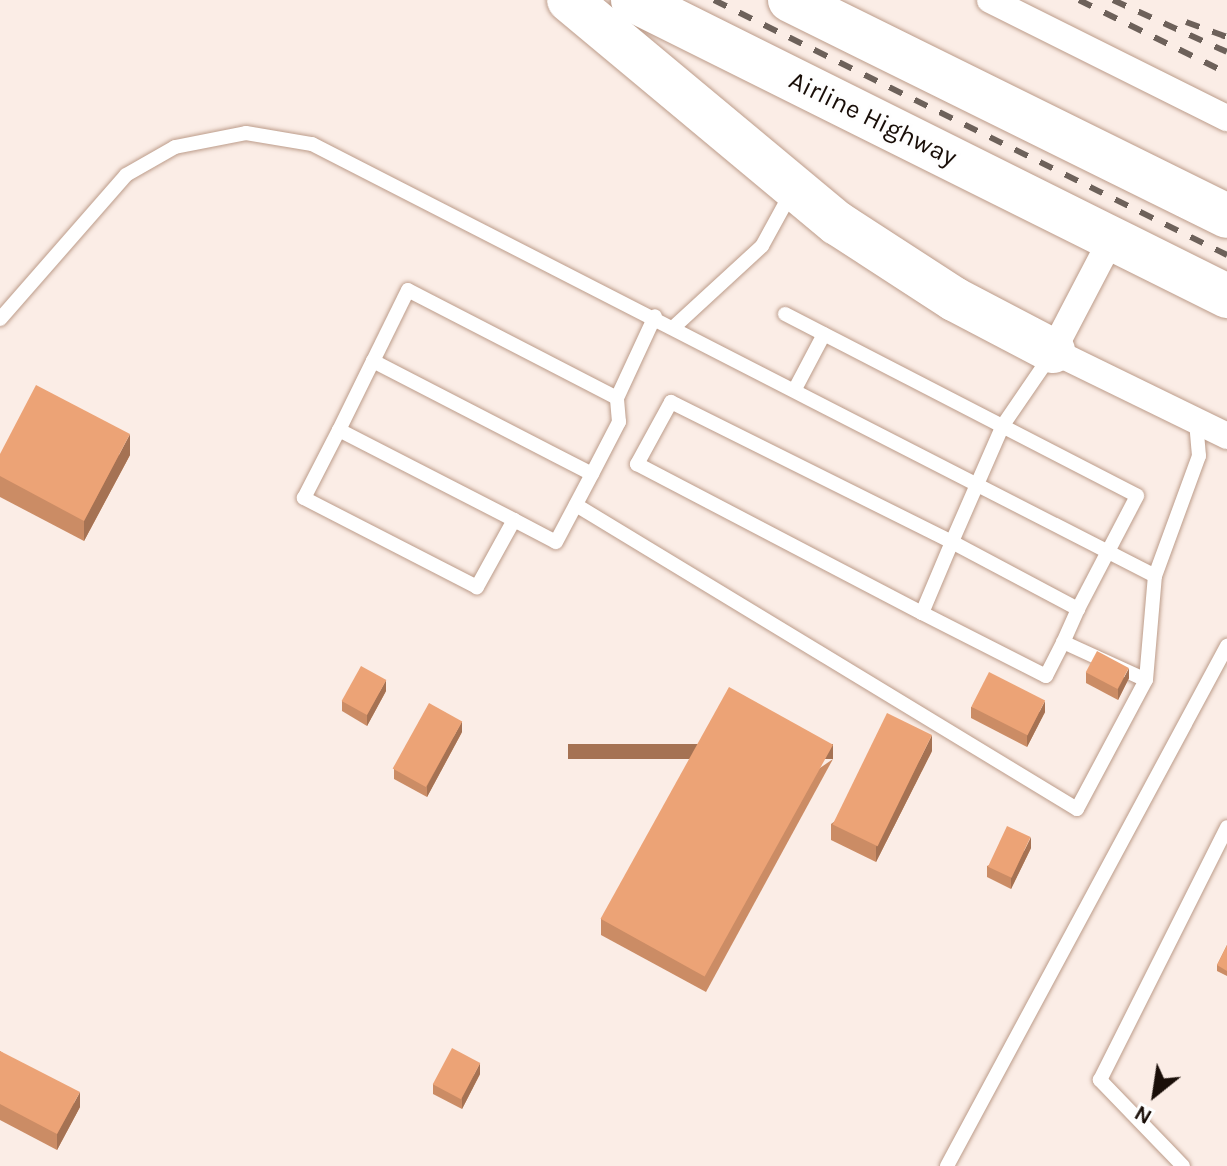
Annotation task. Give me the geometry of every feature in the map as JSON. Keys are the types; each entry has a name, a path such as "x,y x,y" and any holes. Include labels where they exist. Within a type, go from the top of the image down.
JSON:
{"highway":[{"path":"569,0 793,189 942,292 1053,351"},
{"name":"Airline Highway","path":"633,0 1227,296"},
{"path":"790,0 1227,216"}],"street":[{"path":"990,0 1227,118"},
{"path":"1112,238 1053,351 1227,436"}],"lane":[{"path":"0,319 126,175 175,147 246,133 312,144 675,326 1155,576"},
{"path":"675,326 762,246 793,189"},
{"path":"514,520 477,587 304,498 408,290 617,398"},
{"path":"785,314 1137,496 1046,676 637,464 671,402 952,542 1078,609"},
{"path":"339,430 556,542 619,422 617,398 655,316"},
{"path":"795,389 824,334"},
{"path":"922,613 1003,425 1053,351"},
{"path":"373,361 592,474"},
{"path":"576,505 1077,809 1146,680 1155,576 1199,456 1196,420"},
{"path":"1063,642 1146,680"},
{"path":"947,1166 1227,646"},
{"path":"1183,1166 1100,1080 1227,827"}],"building":[{"path":"36,385 130,434 84,521 0,476 0,454"},
{"path":"1097,651 1129,668 1118,689 1086,672"},
{"path":"361,666 386,680 367,715 342,701"},
{"path":"989,672 1045,701 1027,735 971,707"},
{"path":"729,687 833,745 705,976 601,919"},
{"path":"429,703 462,721 426,787 393,769"},
{"path":"887,713 932,735 878,846 833,824"},
{"path":"1007,826 1031,837 1012,878 988,867"},
{"path":"1227,945 1227,971 1217,965"},
{"path":"452,1048 480,1063 461,1099 433,1084"},
{"path":"0,1051 80,1092 57,1134 0,1104"}],"railway":[{"path":"714,0 1227,255"},
{"path":"1079,0 1227,73"},
{"path":"1113,0 1227,52"},
{"path":"1186,22 1227,37"}]}
